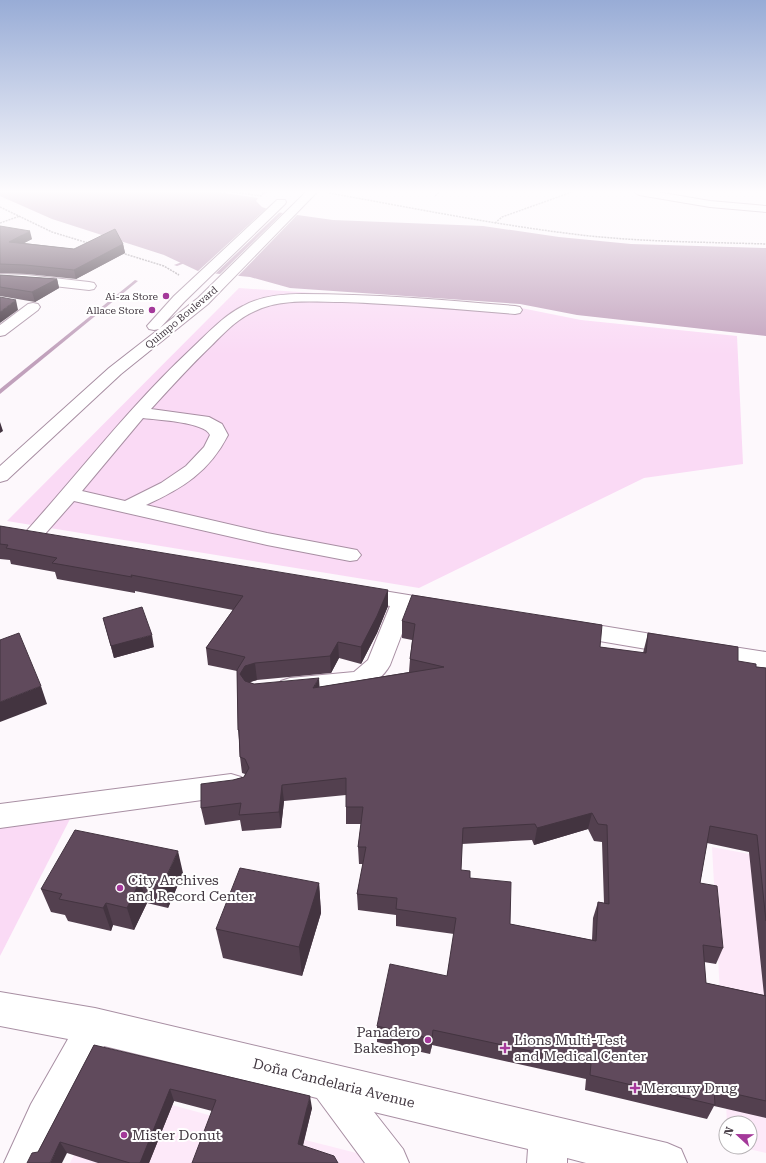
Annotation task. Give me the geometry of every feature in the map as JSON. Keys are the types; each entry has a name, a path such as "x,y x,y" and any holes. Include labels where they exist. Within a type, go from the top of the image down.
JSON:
{"main road":[{"name":"Quimpo Boulevard","path":"115,371 179,299 235,246"},
{"name":"Quimpo Boulevard","path":"0,476 115,371 203,301 258,246"},
{"path":"0,278 27,279 89,286"},
{"path":"30,539 139,412 184,363 245,310 262,303 290,298 344,298 515,310"},
{"path":"0,332 33,307 14,303"},
{"path":"127,507 180,481 202,462 215,447 219,435 216,428 203,421 139,412"},
{"path":"70,494 259,538 350,555"},
{"path":"7,535 53,543"},
{"path":"341,591 458,610"},
{"path":"272,689 361,680 378,665 403,601"},
{"path":"551,626 764,658"},
{"path":"0,816 236,784"},
{"name":"Doña Candelaria Avenue","path":"0,1009 96,1026 328,1082 548,1149 667,1163"},
{"path":"24,1163 45,1118 96,1026"},
{"path":"328,1082 389,1163"}],"path":[{"path":"122,253 164,266 180,276"}],"shaded area":[{"path":"137,246 708,246 766,248 766,336 577,315 520,304 290,288 250,277 200,272 164,255"},
{"path":"239,288 511,306 581,320 737,336 743,464 644,478 419,588 7,521"},
{"path":"70,819 0,956 0,826"},
{"path":"712,847 766,857 766,1153 758,1151 758,1115 727,1115"},
{"path":"106,1087 238,1123 396,1163 70,1163"}],"pier":[{"path":"225,246 244,246 214,275 197,272"},
{"path":"249,246 267,246 237,277 219,275"}],"building":[{"path":"0,246 49,246 74,249 80,246 119,246 74,270 0,264"},
{"path":"0,275 57,279 32,292 0,287"},
{"path":"0,297 16,300 0,312"},
{"path":"0,526 388,590 361,647 338,642 330,656 255,663 245,666 240,674 245,681 254,684 319,678 313,688 444,667 410,659 415,624 402,621 412,595 602,625 600,647 646,653 648,633 738,647 738,661 756,664 756,667 766,668 766,921 757,835 710,826 700,883 717,886 723,948 703,945 706,983 766,996 766,1101 714,1089 715,1105 590,1075 591,1064 433,1030 432,1039 377,1026 390,964 447,976 456,918 396,909 397,898 357,894 366,847 358,847 363,807 346,807 346,778 282,785 279,812 239,815 241,803 201,808 201,784 244,777 249,768 245,759 240,757 238,730 237,670 245,657 206,648 243,596 131,575 132,577 52,563 57,558 6,548 8,545 0,544","holes":["592,813 598,824 607,825 609,904 598,902 596,941 510,924 511,882 470,878 470,871 461,870 463,828 535,824 537,828"]},
{"path":"142,607 152,635 111,646 103,618"},
{"path":"19,633 41,686 0,702 0,640"},
{"path":"75,830 178,851 162,886 140,881 127,908 106,903 103,908 59,899 62,894 41,889"},
{"path":"240,868 319,883 299,947 216,929"},
{"path":"94,1045 310,1096 298,1144 334,1156 338,1163 192,1163 216,1100 170,1089 140,1163 130,1163 60,1142 50,1163 27,1163 32,1153 38,1152"}],"waterway":[{"path":"176,265 191,260"},
{"path":"0,392 136,281"}],"place":[{"name":"Ai-za Store","path":"166,296"},
{"name":"Allace Store","path":"152,310"},
{"name":"City Archives and Record Center","path":"120,888"},
{"name":"Panadero Bakeshop","path":"428,1040"},
{"name":"Lions Multi-Test and Medical Center","path":"505,1048"},
{"name":"Mercury Drug","path":"635,1088"},
{"name":"Mister Donut","path":"124,1135"}]}
